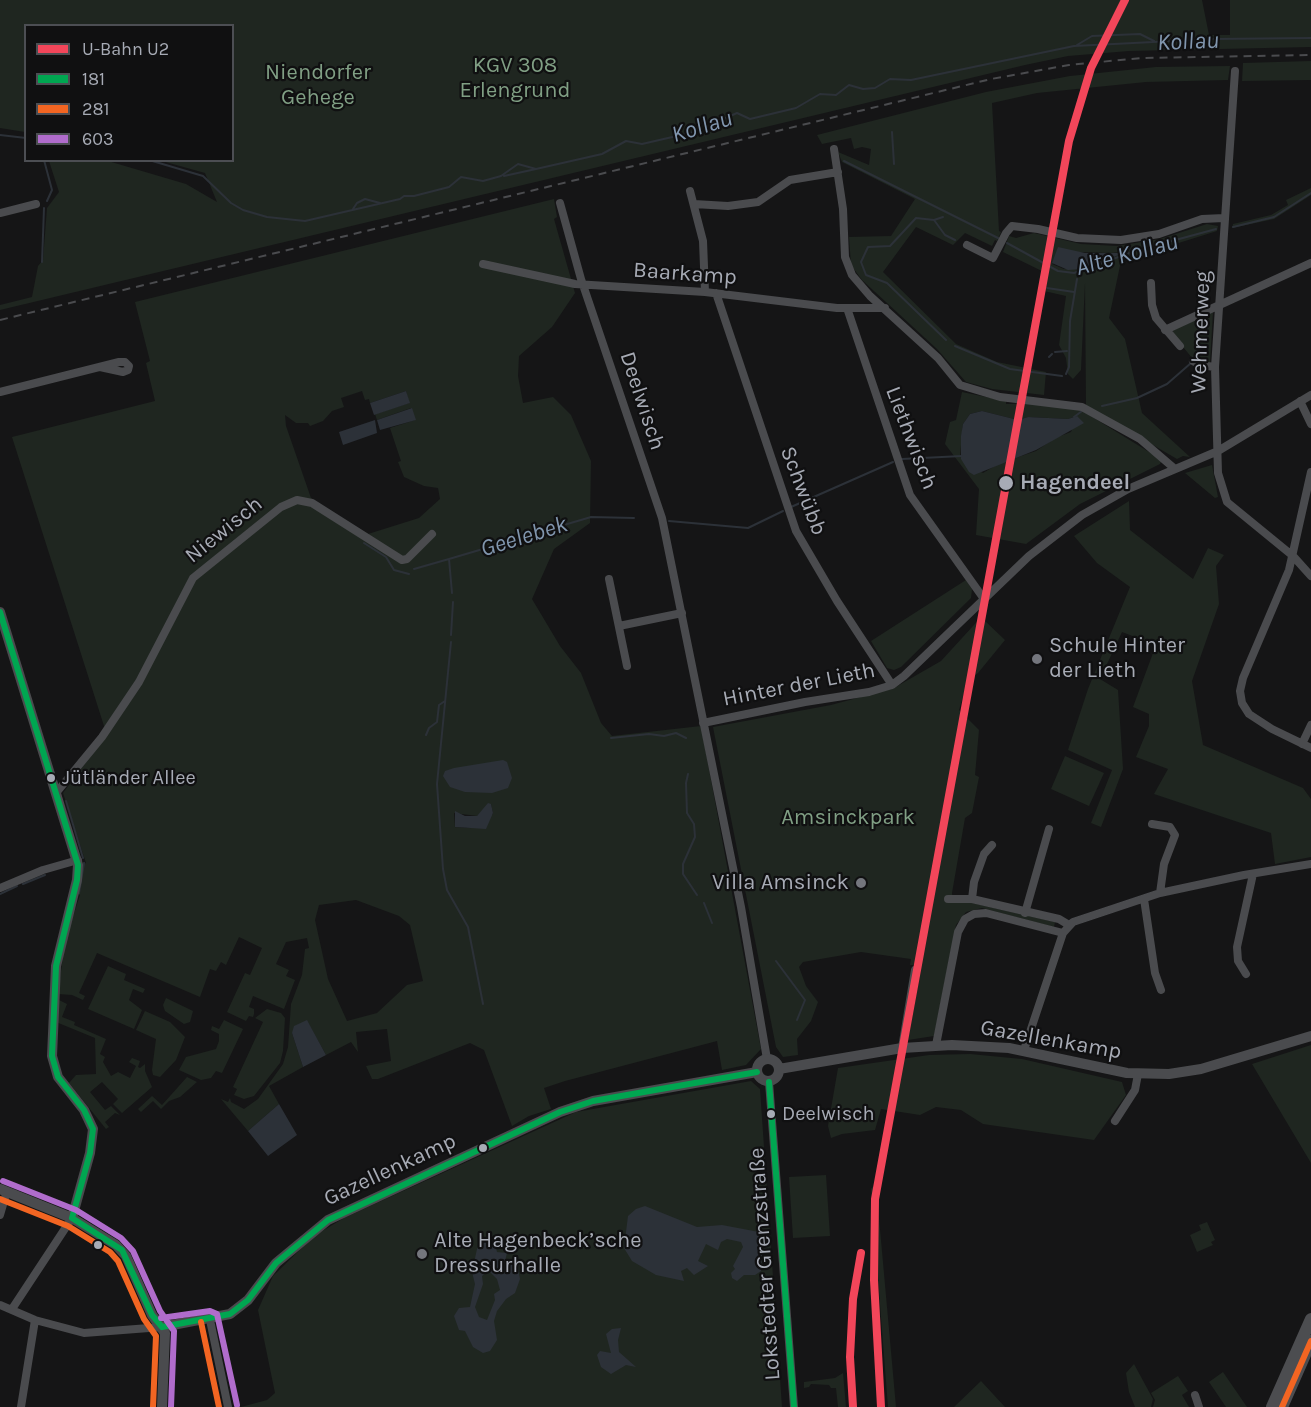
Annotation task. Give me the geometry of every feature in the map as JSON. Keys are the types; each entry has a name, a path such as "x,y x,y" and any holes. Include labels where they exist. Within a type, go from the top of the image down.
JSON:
{"main road":[{"path":"1272,1407 1311,1319"},
{"path":"1282,1407 1311,1341"}],"street":[{"name":"Wehmerweg","path":"1218,451 1215,367 1235,71"},
{"path":"834,150 847,266 870,296 938,358 960,386 1000,397 1082,407 1140,439 1175,469"},
{"path":"694,204 728,206 758,202 790,180 838,172"},
{"path":"690,191 703,242 705,292"},
{"name":"Deelwisch","path":"560,203 583,285 662,518 741,907 767,1059"},
{"path":"0,213 36,204"},
{"path":"967,245 993,258 1012,226 1024,226 1077,238 1121,240 1159,234 1209,218 1224,218"},
{"path":"1165,330 1219,303 1311,263"},
{"name":"Baarkamp","path":"483,264 583,285 705,292 847,308 885,308"},
{"path":"1150,283 1156,318 1180,346"},
{"name":"Schwübb","path":"716,293 796,531 837,601 892,684"},
{"name":"Liethwisch","path":"847,308 910,495 984,599"},
{"path":"1193,361 1200,366 1215,367"},
{"path":"0,392 100,367"},
{"name":"Hinter der Lieth","path":"703,723 805,702 869,692 892,684 904,676 1038,548 1082,515 1122,492 1218,451 1311,395"},
{"path":"1300,401 1311,424"},
{"path":"1218,451 1219,480 1227,502 1293,556 1311,576"},
{"path":"1311,472 1293,556 1243,678 1240,698 1244,708 1256,719 1311,748"},
{"name":"Niewisch","path":"56,793 102,737 139,682 193,578 281,507 297,500 312,503 402,560 407,559 432,534"},
{"path":"609,579 627,666"},
{"path":"0,612 78,860 77,880 56,966 52,1056 56,1074 86,1113 93,1129 88,1162 72,1218 12,1309"},
{"path":"619,626 682,613"},
{"path":"1302,744 1311,726"},
{"path":"1152,824 1170,827 1175,836 1164,864 1160,892"},
{"path":"1024,913 1049,829"},
{"path":"972,899 974,882 984,854 992,846"},
{"path":"0,888 44,870 78,860"},
{"path":"1024,1050 1063,933 1070,925 1084,917 1144,900 1160,892 1311,864"},
{"path":"1246,974 1238,958 1237,943 1253,874"},
{"path":"948,899 972,899 1024,913 1059,919 1070,925"},
{"path":"1144,900 1155,973 1161,990"},
{"path":"936,1045 958,932 965,919 974,914 986,913 1063,933"},
{"path":"902,1048 915,969"},
{"name":"Gazellenkamp","path":"779,1069 902,1048 936,1045 991,1046 1024,1050 1138,1074 1169,1074 1201,1069 1311,1036"},
{"path":"767,1059 775,1062 779,1069 777,1077 769,1082 761,1079 757,1072 759,1064 767,1059"},
{"name":"Gazellenkamp","path":"0,1305 35,1320 91,1333 162,1327 225,1317 242,1306 276,1263 328,1220 556,1114 592,1101 757,1072"},
{"name":"Gazellenkamp","path":"1115,1121 1136,1090 1138,1074"},
{"name":"Lokstedter Grenzstraße","path":"769,1082 794,1407"},
{"path":"0,1215 3,1190 72,1218 122,1250 130,1263 153,1318 162,1327 166,1337 162,1407"},
{"path":"21,1407 35,1320"},
{"path":"210,1320 228,1407"},
{"path":"1194,1395 1199,1407"}],"green space":[{"path":"0,0 1202,0 1209,35 1230,35 1230,0 1311,0 1311,47 1129,51 1068,56 0,310 0,305 32,297 38,266 43,260 47,208 59,192 49,162 111,162 186,184 217,202 205,173 166,162 234,162 234,24 24,24 24,132 0,128"},
{"path":"1311,61 1311,80 1242,81 1243,63"},
{"path":"1230,66 1228,80 1146,82 1037,93 992,103 999,231 1001,232 997,241 995,240 992,246 965,233 953,245 916,227 883,272 956,344 997,362 1046,372 1044,395 992,389 966,382 937,349 862,280 851,265 849,237 891,236 915,199 842,162 838,152 869,165 871,149 862,147 854,149 851,138 822,144 817,135 986,92 1070,76 1156,67"},
{"path":"1311,188 1311,195 1274,219 1232,228 1233,224 1271,215 1288,205 1286,200"},
{"path":"554,199 557,217 554,219 575,293 552,327 519,356 518,376 523,403 553,397 571,415 591,461 590,523 554,549 532,599 560,646 581,673 601,723 612,736 701,726 761,1049 746,1065 722,1070 717,1041 544,1088 551,1109 529,1116 512,1126 484,1050 470,1043 378,1079 372,1079 366,1066 391,1061 387,1029 356,1032 358,1052 351,1042 326,1055 307,1021 292,1033 303,1067 269,1086 279,1104 248,1131 221,1099 228,1102 230,1098 231,1102 244,1109 258,1099 283,1064 288,1047 291,1004 302,975 305,949 309,948 307,938 286,942 276,964 289,970 286,976 295,980 284,1009 253,996 249,1007 254,1009 254,1014 246,1021 227,1012 245,973 250,975 262,948 239,937 226,965 221,962 216,971 210,969 200,997 97,953 79,993 85,996 83,1000 72,995 58,994 65,941 80,895 77,894 81,865 86,863 63,793 109,731 104,726 12,437 155,401 146,363 150,361 135,302","holes":["362,391 365,400 369,399 370,403 406,391 409,403 375,414 377,420 411,408 415,420 390,428 401,461 398,462 404,477 424,486 438,488 440,499 419,518 368,534 311,498 286,426 285,415 296,423 308,423 310,426 323,421 332,411 344,407 341,398","491,804 493,814 468,828 455,827 454,813 477,816","356,900 399,916 410,925 423,981 407,985 377,1013 347,1021 328,979 315,920 319,905"]},
{"path":"1207,224 1218,226 1217,231 1121,261 1109,318 1125,339 1142,413 1190,457 1183,456 1177,459 1086,406 1085,283 1081,370 1073,379 1068,374 1066,358 1059,345 1066,296 1044,291 1048,274 1003,252 1009,236 1016,238 1034,233 1081,244 1117,246 1160,239","holes":["1078,252 1122,252 1064,269 1052,264"]},
{"path":"1213,312 1210,363 1208,364 1193,359 1173,335 1173,330"},
{"path":"962,392 1006,401 1006,404 1049,403 1081,410 1162,460 1160,464 1080,504 1026,544 976,535 979,489 945,444 950,422 956,420","holes":["982,411 1018,420 1028,417 1068,419 1077,416 1071,432 1055,438 1036,451 998,464 983,473 960,456 963,424 970,414"]},
{"path":"1212,465 1218,497 1215,498 1185,473"},
{"path":"1129,501 1130,530 1193,579 1208,548 1224,555 1216,566 1219,604 1192,681 1203,745 1303,788 1311,799 1311,857 1275,864 1271,833 1154,794 1168,769 1136,757 1149,726 1149,714 1133,707 1156,645 1122,632 1100,679 1118,690 1123,769 1101,827 1091,823 1112,770 1068,750 1088,689 1130,587 1097,563 1074,536"},
{"path":"966,580 972,589 971,598 901,667 894,670 887,668 871,641"},
{"name":"Amsinckpark","path":"984,614 984,620 1005,640 978,673 968,680 959,710 979,730 975,775 979,777 972,813 965,818 952,893 953,902 968,902 1055,922 1054,927 982,908 966,912 956,925 934,1036 908,1040 921,970 916,965 910,965 911,959 861,952 803,962 799,967 806,986 818,1002 811,1021 797,1039 798,1055 783,1057 776,1047 713,727 831,705 894,688 941,661"},
{"path":"1065,756 1104,773 1089,806 1051,789"},
{"path":"108,966 126,974 124,980 145,989 143,993 133,989 129,1000 142,1010 134,1029 88,1009"},
{"path":"166,998 193,1011 190,1022 184,1024 165,1011 163,1005"},
{"path":"57,999 67,1004 62,1017 106,1039 100,1054 105,1057 103,1062 111,1076 118,1072 130,1078 136,1066 129,1062 132,1058 140,1061 138,1067 140,1068 145,1064 145,1071 152,1087 122,1113 113,1104 118,1099 102,1082 90,1092 105,1110 111,1106 120,1115 115,1113 105,1122 109,1127 106,1129 69,1083 76,1075 96,1074 95,1038 56,1022"},
{"path":"267,1009 281,1013 285,1018 280,1063 254,1096 244,1099 234,1095 237,1089 233,1087 263,1022 255,1018"},
{"path":"145,1011 170,1022 185,1037 176,1060 160,1077 153,1075 152,1070 156,1039 136,1030"},
{"path":"224,1020 243,1029 222,1073 216,1071 211,1078 201,1080 179,1070 186,1057 216,1049 219,1034 211,1030 212,1026 219,1029"},
{"path":"1311,1045 1311,1163 1252,1064"},
{"path":"970,1054 1022,1059 1122,1082 1126,1095 1094,1140 983,1124 961,1110 936,1107 920,1115 881,1109 875,1130 842,1134 831,1138 828,1126 838,1068 929,1055"},
{"path":"187,1077 197,1082 180,1097 169,1101 161,1109 153,1101 141,1112 138,1109 152,1096 162,1105"},
{"path":"751,1081 760,1089 782,1407 241,1407 267,1400 275,1393 258,1310 273,1276 314,1236 344,1218 576,1112"},
{"path":"826,1175 830,1236 793,1238 789,1177"},
{"path":"875,1184 896,1407 888,1407 871,1189"},
{"path":"1207,1222 1215,1240 1211,1242 1213,1245 1197,1252 1190,1235 1201,1230 1199,1225"},
{"path":"1134,1364 1153,1399 1151,1407 1135,1407 1129,1392 1126,1373"},
{"path":"1223,1372 1247,1407 1226,1407 1209,1382"},
{"path":"843,1373 846,1407 838,1407 836,1388 831,1388 829,1385 811,1384 804,1388 804,1382 835,1378"},
{"path":"1178,1376 1188,1391 1182,1395 1189,1407 1153,1407 1155,1400 1151,1393"},
{"path":"981,1381 1005,1407 954,1407"}],"shaded area":[{"path":"1058,247 1085,253 1124,253 1081,269 1068,270 1052,263"},
{"path":"406,391 410,403 374,415 370,403"},
{"path":"412,408 416,420 380,430 377,420"},
{"path":"982,411 1018,420 1028,417 1068,419 1077,416 1084,423 1036,450 974,475 969,472 961,459 961,436 963,424 970,414"},
{"path":"375,420 377,433 343,445 339,432"},
{"path":"503,760 507,762 512,778 508,788 492,793 465,792 450,787 443,776 445,771 454,768"},
{"path":"488,803 491,804 493,813 486,829 455,827 455,811 465,816 477,816"},
{"path":"307,1020 326,1055 303,1067 292,1033 294,1026"},
{"path":"279,1104 297,1135 268,1156 248,1131"},
{"path":"645,1206 697,1227 722,1225 759,1232 763,1238 761,1271 755,1275 744,1275 737,1281 732,1278 731,1273 735,1269 733,1266 743,1247 741,1242 727,1239 721,1242 718,1250 706,1244 698,1261 708,1266 694,1275 687,1268 681,1271 684,1281 656,1275 632,1261 624,1248 628,1216 636,1209"},
{"path":"491,1237 500,1244 496,1248 497,1252 507,1253 505,1261 518,1268 520,1279 515,1293 506,1299 497,1311 494,1321 497,1340 490,1351 483,1353 473,1347 465,1331 459,1330 454,1316 459,1308 470,1307 475,1284 472,1272 481,1240","holes":["489,1271 497,1279 500,1290 494,1294 495,1300 487,1320 479,1317 475,1307 483,1284 482,1276"]},
{"path":"621,1328 618,1340 619,1352 636,1367 626,1365 611,1374 601,1367 597,1355 600,1351 611,1353 606,1334 612,1329"}],"waterway":[{"path":"1077,45 1092,36 1140,34 1154,41"},
{"name":"Kollau","path":"156,162 203,176 231,203 243,210 267,217 305,221 449,187 461,177 483,181 501,176 518,164 536,169 602,154 626,141 642,144 694,132 703,123 719,121 737,113 750,119 796,108 820,94 836,95 849,85 863,89 875,88 890,79 911,80 1074,46 1213,39 1311,38"},
{"path":"892,132 894,164"},
{"name":"Kollau","path":"0,135 24,138"},
{"name":"Alte Kollau","path":"844,161 998,238"},
{"path":"45,162 52,190 47,201"},
{"path":"504,176 536,169"},
{"name":"Alte Kollau","path":"1233,227 1274,217 1311,193"},
{"path":"353,209 357,203 365,199 380,203"},
{"path":"42,262 44,208"},
{"path":"943,217 934,220 916,218 890,246 868,247 861,262 866,275 887,283 946,340"},
{"path":"934,220 945,235 955,240"},
{"name":"Alte Kollau","path":"1007,243 1058,271 1074,273 1135,251 1216,229"},
{"path":"1066,374 1069,367 1070,321 1077,279"},
{"path":"1047,288 1074,292"},
{"path":"955,346 1010,369 1062,376"},
{"name":"Geelebek","path":"1196,358 1208,347"},
{"path":"1055,352 1067,351"},
{"path":"1049,357 1052,354"},
{"name":"Geelebek","path":"1102,406 1137,398 1167,384 1191,363"},
{"name":"Geelebek","path":"1074,417 1082,411"},
{"name":"Geelebek","path":"902,459 962,456"},
{"name":"Geelebek","path":"791,507 893,462"},
{"name":"Geelebek","path":"669,521 748,528 783,511"},
{"name":"Geelebek","path":"452,593 449,559 591,517 634,518"},
{"path":"364,543 386,557 394,570 409,574"},
{"path":"414,569 449,559"},
{"path":"451,635 453,602"},
{"path":"451,642 437,784 443,869 447,890 468,927 483,1004"},
{"path":"426,735 429,728 437,722 439,705 445,701"},
{"path":"611,738 649,734 664,736 676,733 686,738"},
{"name":"Geelebek","path":"688,774 687,813 694,824 695,837 683,864 683,874 697,895"},
{"path":"66,801 83,858"},
{"path":"79,893 84,863"},
{"path":"23,884 45,875"},
{"path":"0,894 17,886"},
{"path":"704,903 712,923"},
{"path":"776,961 805,1000 797,1020"}],"railway":[{"path":"0,320 991,79 1069,65 1141,58 1311,55"}],"metro line":[{"name":"U2","path":"881,1407 874,1280 875,1199 1069,141 1091,68 1125,0"},
{"name":"U2","path":"853,1407 850,1357 853,1299 861,1253"}],"transit line":[{"name":"181","path":"0,612 78,865 77,880 56,966 52,1056 58,1077 84,1110 93,1129 90,1153 72,1218"},
{"name":"181","path":"162,1327 230,1314 248,1300 276,1263 328,1220 560,1112 593,1101 757,1072"},
{"name":"181","path":"769,1082 794,1407"},
{"name":"603","path":"3,1181 76,1210 121,1238 133,1251 160,1311 174,1331 171,1407"},
{"name":"281","path":"0,1199 68,1226 110,1252 118,1261 144,1319 156,1336 153,1407"},
{"name":"181","path":"72,1218 122,1250 152,1315 162,1327"},
{"name":"603","path":"161,1318 210,1311 217,1314 237,1405"},
{"name":"281","path":"201,1322 219,1407"},
{"name":"281","path":"1282,1407 1311,1341"}],"place":[{"name":"Hagendeel","path":"1006,483"},
{"name":"Schule Hinter der Lieth","path":"1037,659"},
{"name":"Jütländer Allee","path":"51,778"},
{"name":"Villa Amsinck","path":"861,883"},
{"name":"Deelwisch","path":"771,1114"},
{"name":"Alte Hagenbeck’sche Dressurhalle","path":"422,1254"}],"park label":[{"name":"KGV 308 Erlengrund","path":"515,78"},
{"name":"Niendorfer Gehege","path":"318,86"}]}
